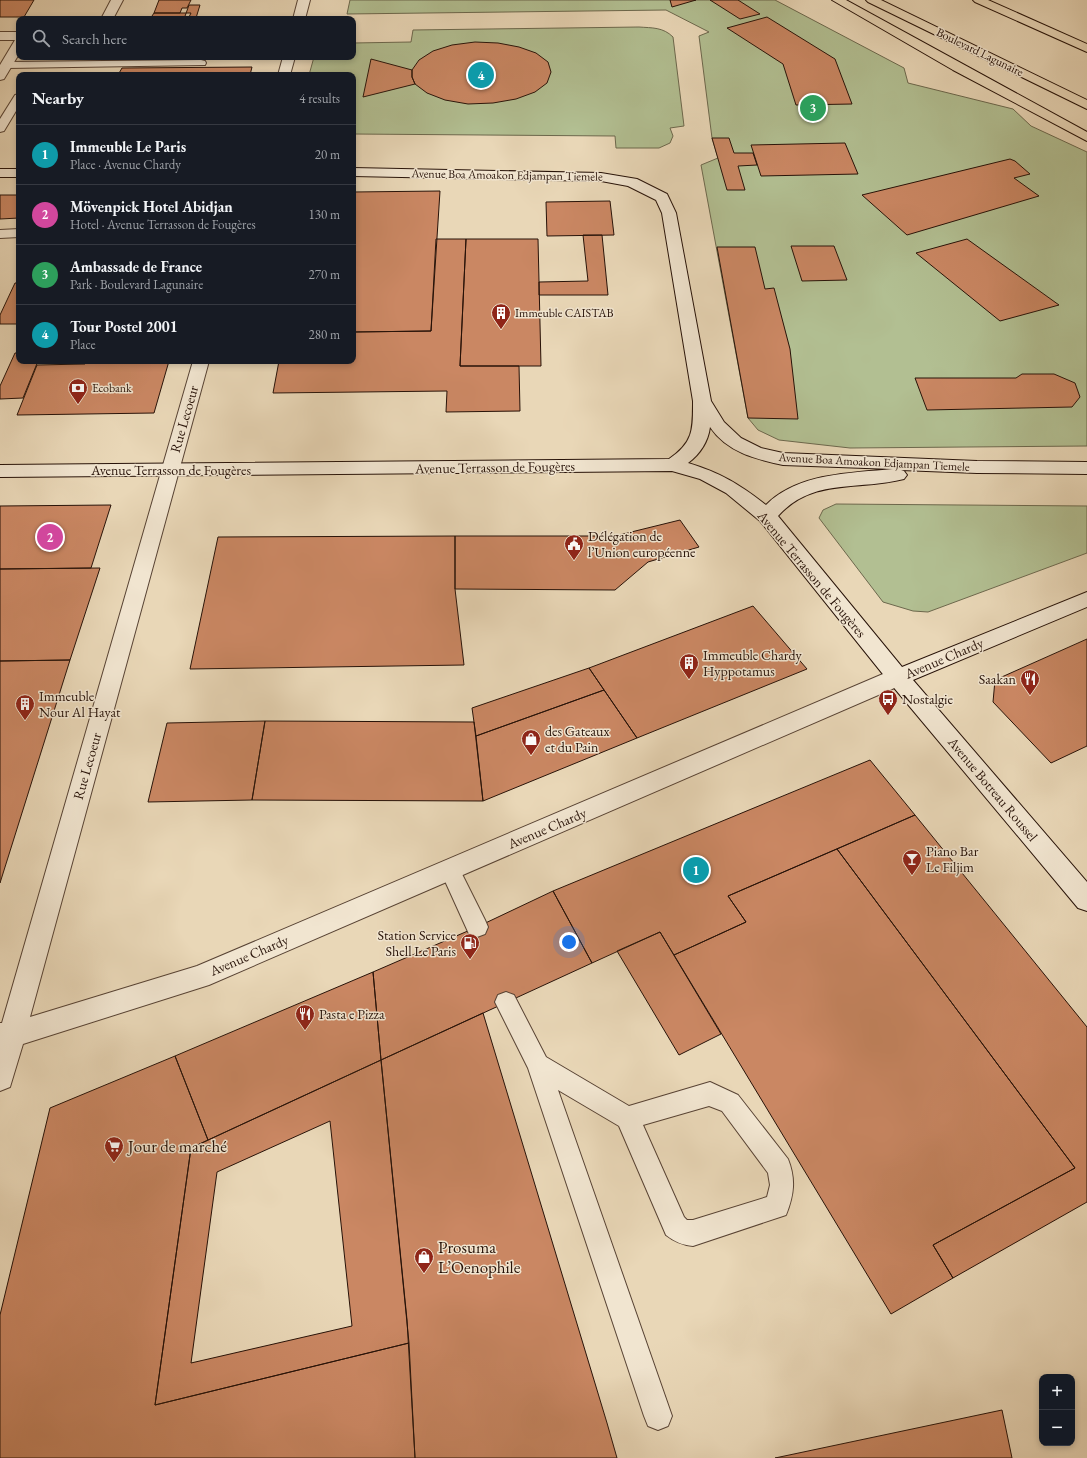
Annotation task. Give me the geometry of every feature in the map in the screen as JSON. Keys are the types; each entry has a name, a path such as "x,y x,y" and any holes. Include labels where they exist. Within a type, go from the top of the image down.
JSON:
{"highway":[{"path":"838,0 957,67 1087,137"},
{"name":"Boulevard Lagunaire","path":"872,0 1087,104"},
{"path":"979,0 1087,48"}],"street":[{"path":"109,16 117,0"},
{"path":"300,16 304,0"},
{"path":"0,36 16,36"},
{"path":"0,76 16,48"},
{"path":"285,72 288,60"},
{"name":"Avenue Boa Amoakon Edjampan Tiemele","path":"356,172 601,176 632,182 662,197 669,212 702,401 715,424 731,441 754,454 783,459 977,468 1087,468"},
{"path":"0,173 16,173"},
{"name":"Rue Lecoeur","path":"0,1078 6,1036 199,364"},
{"path":"673,465 690,454 701,433 702,401"},
{"name":"Avenue Terrasson de Fougères","path":"0,471 673,465 706,475 733,489 767,516 898,678"},
{"path":"767,516 786,497 800,490 847,481 977,468"},
{"name":"Avenue Chardy","path":"6,1036 200,976 898,678 1087,599"},
{"name":"Avenue Botreau Roussel","path":"898,678 1085,894"}],"lane":[{"path":"7,65 201,63"},
{"path":"34,72 38,64"},
{"path":"0,129 16,102"},
{"path":"0,234 16,233"},
{"path":"450,870 477,927"},
{"path":"506,1002 538,1065 658,1416"},
{"path":"538,1065 627,1118 675,1226 682,1232 693,1233 777,1206 782,1185 779,1168 730,1103 710,1094 627,1118"}],"green space":[{"path":"350,0 775,0 904,68 908,83 1013,109 1031,126 1087,152 1087,446 850,448 779,440 758,430 748,418 701,165 718,158 712,138 699,36 709,32 666,10 347,14"},
{"path":"639,27 665,31 673,37 684,126 670,128 673,136 670,143 659,148 616,148 615,136 356,134 356,72 310,72 313,60 356,60 356,43 411,42 413,30"},
{"path":"836,504 1087,506 1087,553 928,612 913,611 883,602 819,518 823,510"}],"building":[{"path":"0,0 34,0 25,16 0,17"},
{"path":"159,0 191,0 187,8 182,8 180,13 154,13"},
{"path":"670,0 696,0 672,7"},
{"path":"710,0 738,0 760,14 740,19"},
{"path":"189,5 200,5 197,16 185,16"},
{"path":"154,13 191,13 190,16 152,16"},
{"path":"767,17 835,59 852,104 796,105 783,64 727,28"},
{"path":"475,42 498,43 519,47 536,53 548,62 551,72 547,83 535,92 516,99 493,103 468,104 445,100 427,93 415,84 412,77 412,70 419,60 433,51 452,45"},
{"path":"371,59 412,70 412,77 415,84 363,97"},
{"path":"252,67 251,72 120,72 122,68"},
{"path":"712,138 729,138 734,153 753,153 757,165 738,166 745,190 727,190"},
{"path":"845,143 858,174 761,176 751,145"},
{"path":"1010,159 1015,161 1030,174 1014,178 1039,196 907,235 862,195"},
{"path":"440,191 431,331 356,332 356,192"},
{"path":"0,195 16,195 16,218 0,219"},
{"path":"610,201 614,235 547,236 546,202"},
{"path":"583,235 602,235 608,295 539,295 539,282 588,281"},
{"path":"436,239 466,239 460,366 519,366 520,411 446,412 447,391 273,393 278,364 356,364 356,332 431,331"},
{"name":"Immeuble CAISTAB","path":"466,239 538,239 541,366 460,366"},
{"path":"967,239 1059,305 1000,321 916,253"},
{"path":"791,246 834,246 847,280 802,281"},
{"path":"717,247 755,247 765,289 774,288 790,349 798,419 748,418"},
{"path":"16,283 16,324 0,324 0,315"},
{"path":"15,353 16,364 37,364 23,398 0,399 0,386"},
{"path":"168,364 154,413 17,415 37,365"},
{"path":"1022,374 1054,374 1075,383 1080,397 1072,407 927,410 915,378 1016,378"},
{"path":"111,505 91,568 0,569 0,506"},
{"path":"680,520 699,547 648,562 615,590 455,589 455,536 615,536"},
{"path":"455,536 455,589 464,665 190,669 218,537"},
{"path":"100,568 70,660 0,661 0,569"},
{"name":"Immeuble Chardy Hyppotamus","path":"753,606 807,669 637,738 589,668"},
{"path":"1087,639 1087,746 1051,763 993,702 995,680"},
{"name":"Immeuble Nour Al Hayat","path":"70,660 32,781 0,883 0,661"},
{"path":"589,668 604,690 476,736 472,708"},
{"path":"604,690 637,738 483,801 476,736"},
{"path":"265,721 252,800 148,802 167,723"},
{"path":"265,721 474,722 483,801 252,800"},
{"path":"870,760 915,815 728,896 746,922 674,955 660,932 592,963 553,891"},
{"path":"915,815 1087,1027 1087,1202 953,1278 933,1245 1075,1168 837,849"},
{"path":"837,849 1075,1168 933,1245 953,1278 891,1314 674,955 746,922 728,896"},
{"path":"553,891 592,963 381,1060 373,972 477,927"},
{"path":"660,932 721,1034 679,1055 617,951"},
{"path":"373,972 381,1060 208,1140 175,1056"},
{"path":"483,1013 617,1458 415,1458 407,1320 381,1060"},
{"path":"175,1056 208,1140 191,1148 155,1405 409,1343 415,1458 0,1458 0,1315 50,1108"},
{"path":"381,1060 409,1343 155,1405 191,1148","holes":["330,1121 352,1326 191,1363 217,1172"]},
{"path":"1002,1410 1012,1458 775,1458"}],"place":[{"name":"Tour Postel 2001","path":"481,75"},
{"name":"Ambassade de France","path":"813,108"},
{"name":"Immeuble CAISTAB","path":"501,330"},
{"name":"Ecobank","path":"78,405"},
{"name":"Mövenpick Hotel Abidjan","path":"50,537"},
{"name":"Délégation de l’Union européenne","path":"574,561"},
{"name":"Immeuble Chardy Hyppotamus","path":"689,680"},
{"name":"Saakan","path":"1030,696"},
{"name":"Nostalgie","path":"888,716"},
{"name":"Immeuble Nour Al Hayat","path":"25,721"},
{"name":"des Gateaux et du Pain","path":"531,756"},
{"name":"Immeuble Le Paris","path":"696,870"},
{"name":"Piano Bar Le Filjim","path":"912,876"},
{"name":"Station Service Shell Le Paris","path":"470,960"},
{"name":"Pasta e Pizza","path":"305,1031"},
{"name":"Jour de marché","path":"114,1163"},
{"name":"Prosuma L’Oenophile","path":"424,1274"}]}
